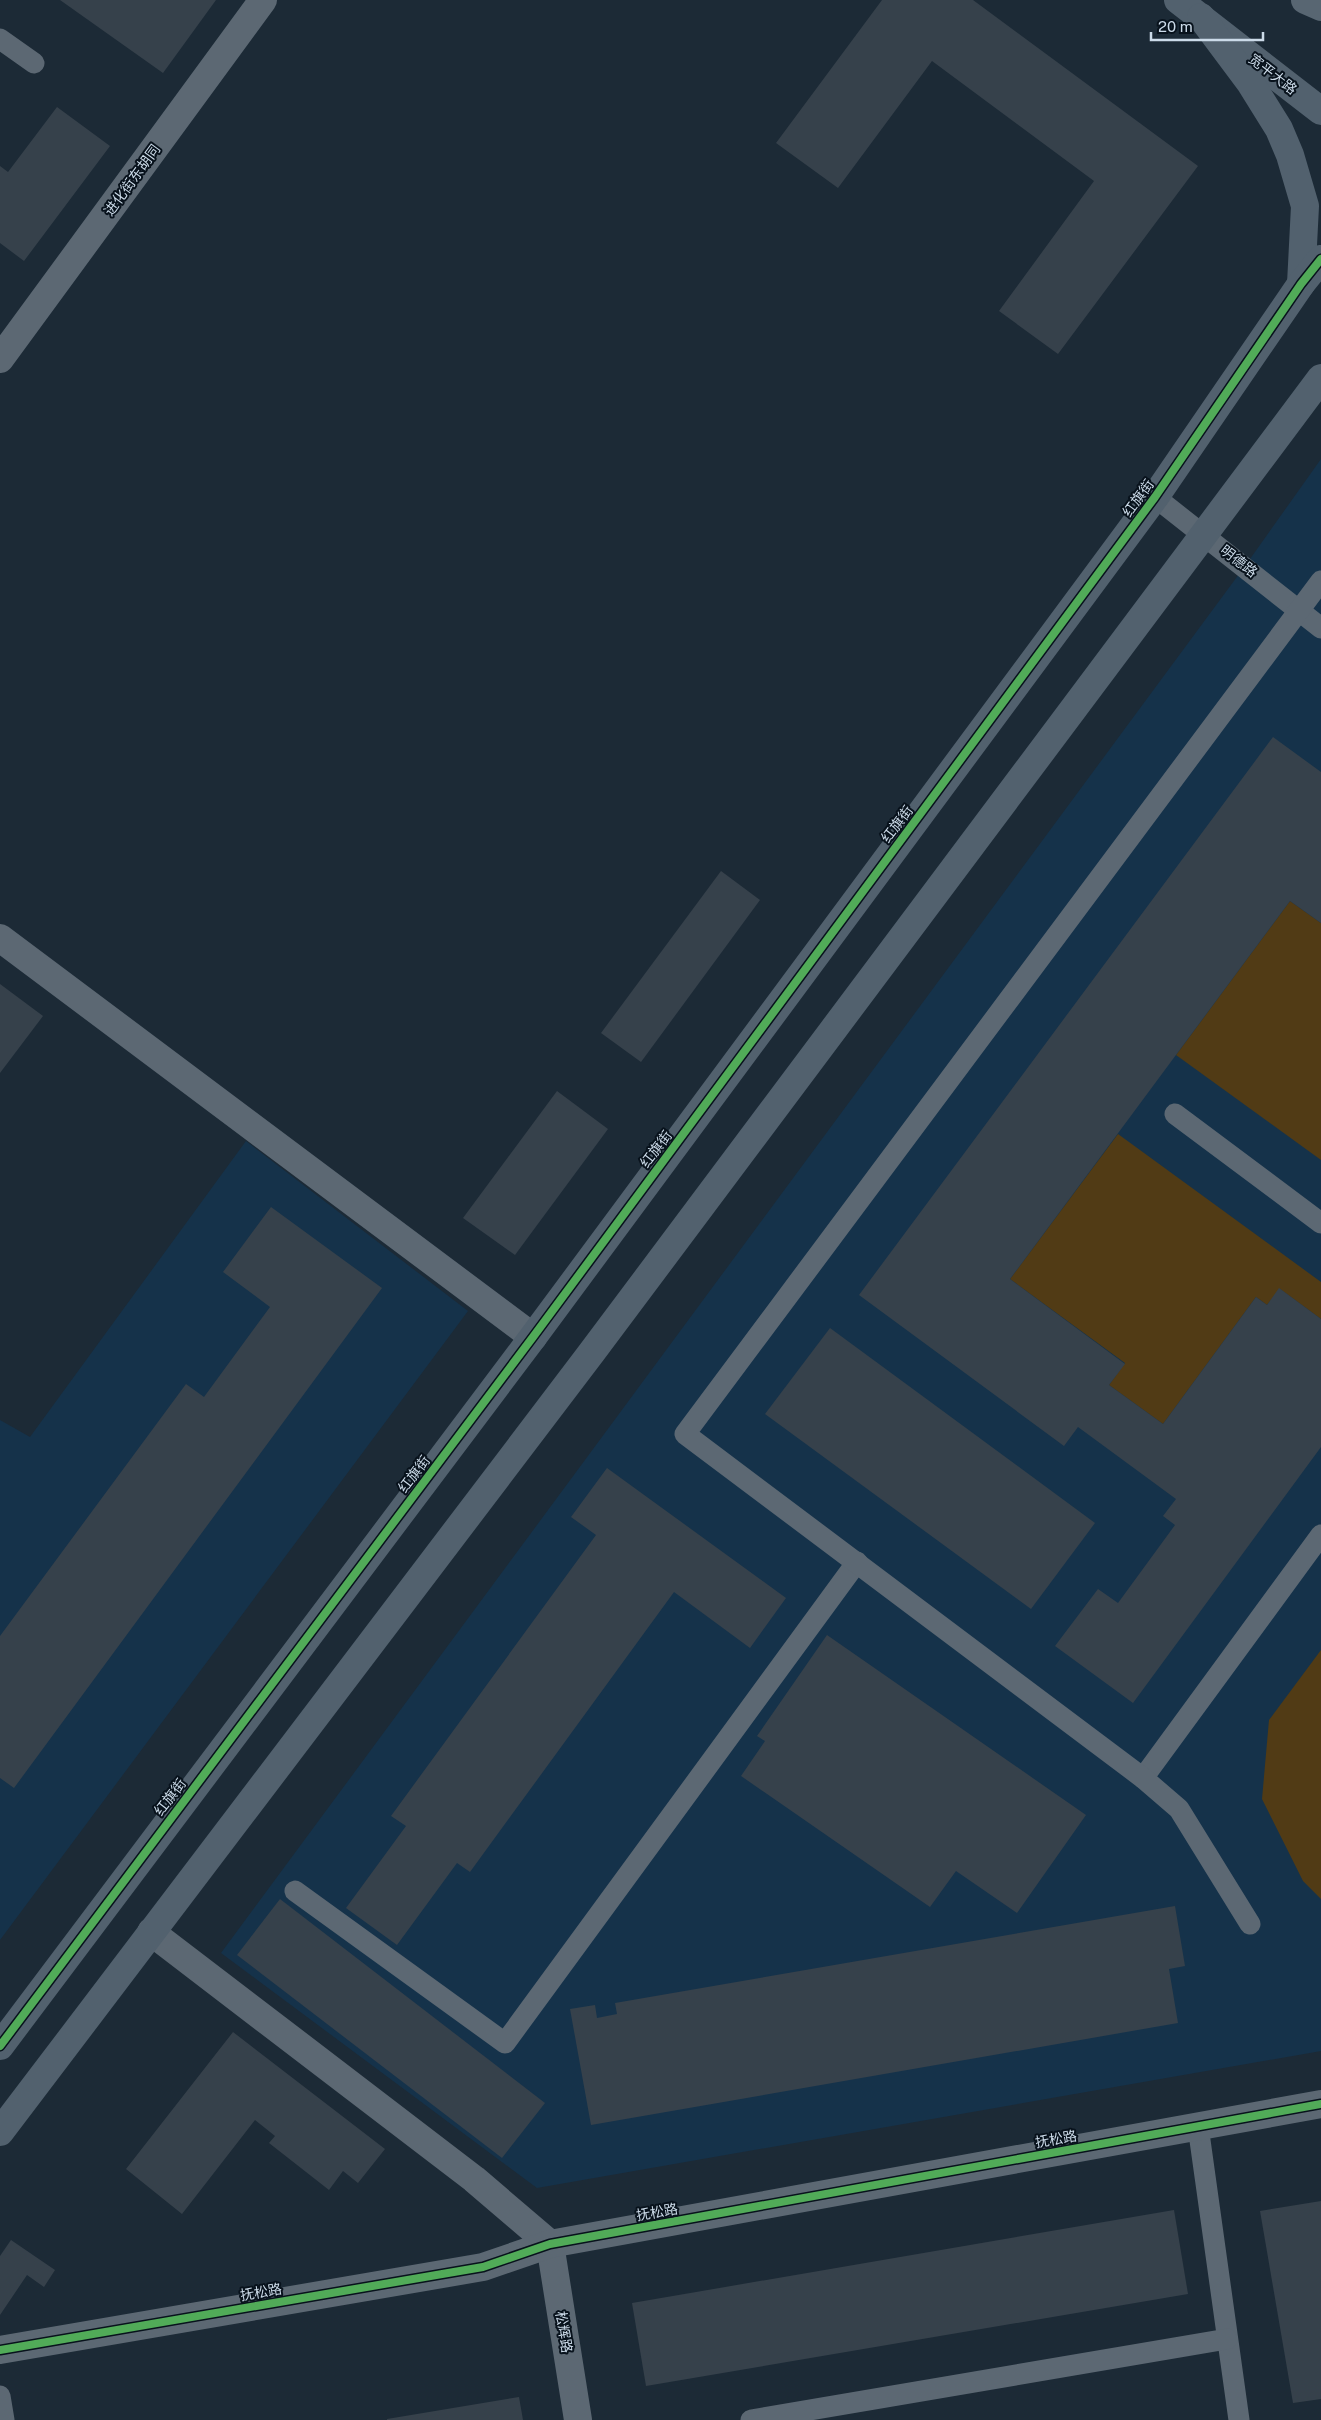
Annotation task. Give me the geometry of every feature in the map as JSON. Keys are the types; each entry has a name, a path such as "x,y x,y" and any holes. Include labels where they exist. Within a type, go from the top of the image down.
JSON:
{"highway":[{"path":"1305,0 1321,7"},
{"path":"1311,0 1321,7"}],"street":[{"name":"进化街东胡同","path":"0,360 263,0"},
{"name":"宽平大路","path":"1178,0 1321,111"},
{"path":"1201,17 1251,84 1279,129 1290,155 1305,206 1301,284"},
{"name":"红旗街","path":"0,2046 533,1337 1155,497 1301,284 1321,259"},
{"path":"0,2132 592,1352 1203,533 1321,378"},
{"path":"0,938 533,1337"},
{"path":"152,1932 474,2179 550,2244"},
{"name":"抚松路","path":"0,2350 482,2267 550,2244 1321,2104"},
{"name":"松辉路","path":"550,2244 578,2420"}],"lane":[{"path":"0,38 34,63"},
{"name":"明德路","path":"1155,497 1321,628"},
{"path":"1250,1924 1179,1809 1144,1778 685,1434 1321,581"},
{"path":"1175,1114 1321,1223"},
{"path":"1144,1778 1321,1535"},
{"path":"295,1891 505,2043 857,1562"},
{"path":"1198,2126 1239,2420"},
{"path":"752,2420 1227,2339"},
{"path":"0,2396 4,2420"}],"shaded area":[{"path":"1321,459 1321,2051 537,2188 221,1953 1245,566"},
{"path":"1290,901 1321,923 1321,1160 1176,1055"},
{"path":"1118,1134 1321,1282 1321,1319 1280,1289 1267,1305 1256,1297 1163,1424 1109,1385 1125,1363 1010,1279"},
{"path":"246,1141 468,1311 0,1940 0,1420 30,1437"},
{"path":"1321,1650 1321,1899 1303,1881 1262,1799 1269,1720"}],"building":[{"path":"60,0 216,0 163,73"},
{"path":"882,0 973,0 1198,166 1058,354 999,311 1094,181 932,61 838,188 776,143"},
{"path":"57,107 110,146 24,261 0,243 0,166 8,172"},
{"path":"1273,737 1321,772 1321,923 1290,901 1010,1279 1125,1364 1109,1385 1163,1424 1256,1297 1267,1305 1279,1288 1321,1319 1321,1447 1133,1703 1055,1646 1098,1589 1118,1603 1175,1525 1163,1516 1176,1499 1078,1427 1064,1446 859,1295"},
{"path":"721,871 760,900 641,1062 601,1033"},
{"path":"0,984 43,1016 0,1073"},
{"path":"557,1091 608,1129 515,1255 463,1218"},
{"path":"271,1207 382,1288 14,1788 0,1778 0,1636 186,1384 204,1397 270,1307 223,1272"},
{"path":"830,1328 1095,1523 1031,1609 765,1414"},
{"path":"607,1468 786,1598 750,1648 674,1592 470,1872 457,1863 397,1945 346,1908 406,1826 391,1816 596,1535 571,1517"},
{"path":"827,1635 1086,1815 1017,1913 956,1871 930,1907 741,1776 765,1741 757,1736"},
{"path":"280,1899 545,2103 502,2158 237,1955"},
{"path":"1175,1906 1185,1966 1169,1969 1178,2023 591,2125 570,2009 595,2005 597,2018 617,2014 615,2003"},
{"path":"233,2032 385,2149 358,2183 343,2171 329,2190 269,2143 275,2136 255,2120 182,2214 126,2169"},
{"path":"1321,2201 1321,2399 1293,2403 1260,2211"},
{"path":"1174,2210 1188,2294 646,2386 632,2303"},
{"path":"11,2240 55,2270 44,2287 27,2275 0,2315 0,2256"},
{"path":"519,2397 523,2420 387,2420 387,2419"}],"cycle path":[{"path":"0,2046 533,1337 1155,497 1301,284 1321,259"},
{"path":"0,2350 483,2267 550,2244 1321,2104"}]}
